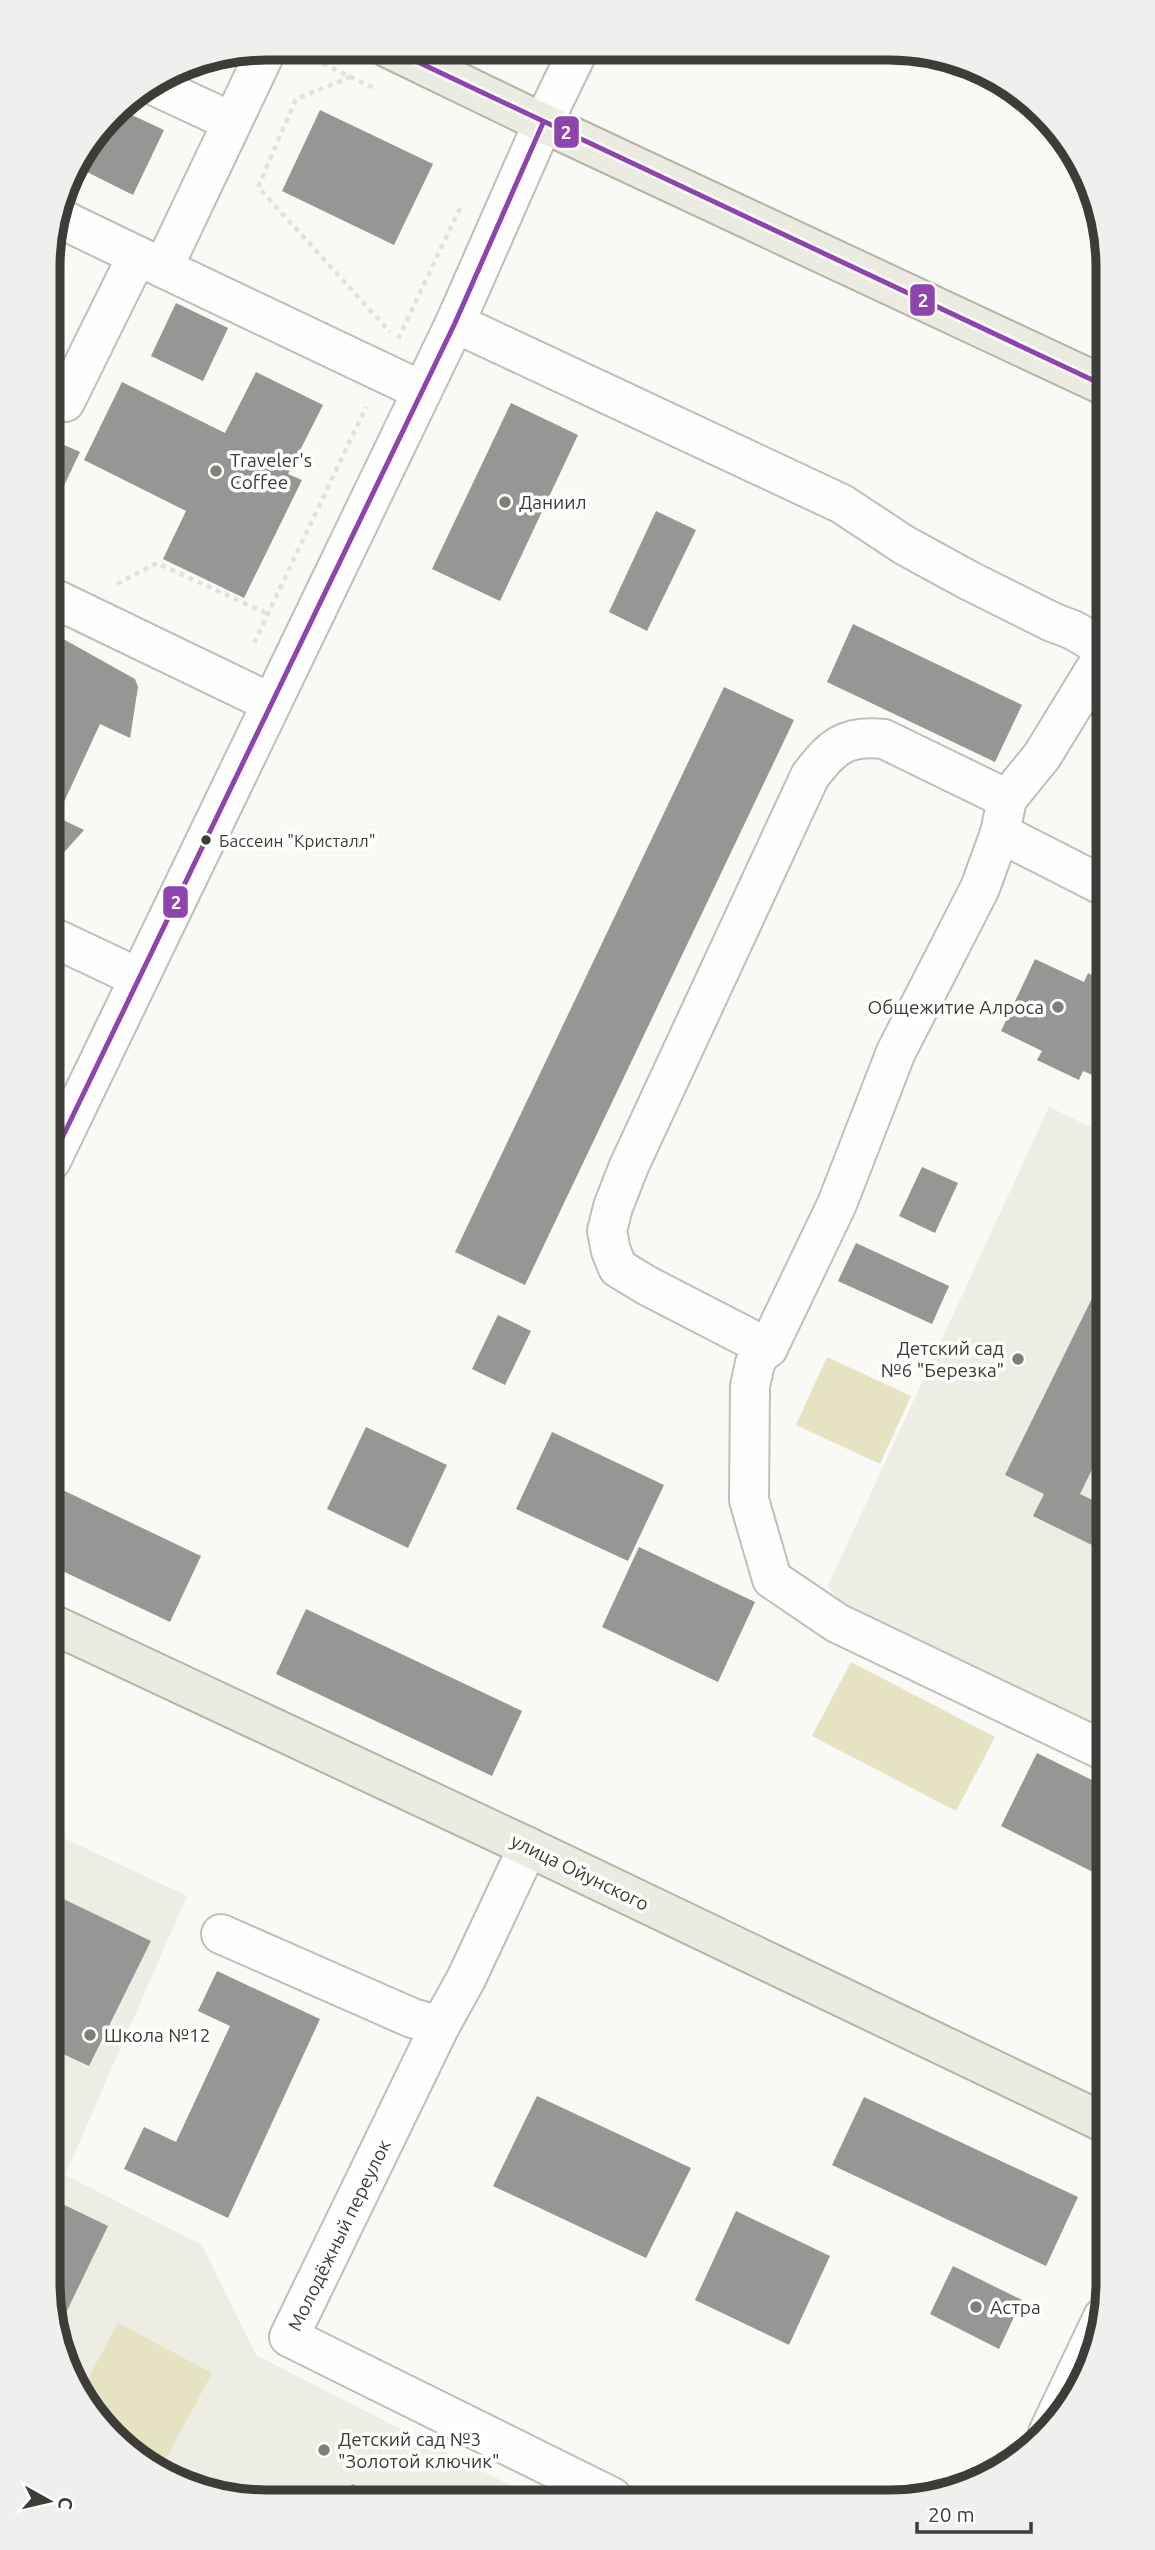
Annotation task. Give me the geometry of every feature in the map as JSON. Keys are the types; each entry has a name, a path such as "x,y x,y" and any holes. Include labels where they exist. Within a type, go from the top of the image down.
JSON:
{"main road":[{"path":"413,60 1096,382"},
{"name":"улица Ойунского","path":"60,1628 528,1847 1095,2118"}],"street":[{"path":"60,400 65,402 232,122 277,60"},
{"path":"60,1142 422,391 574,60"},
{"path":"161,89 232,122"},
{"path":"65,221 422,391"},
{"path":"454,323 842,504 914,551 1016,604 1073,629 1096,643"},
{"path":"60,601 271,703"},
{"path":"1095,1746 836,1623 772,1579 749,1500 750,1387 755,1363 768,1348 837,1204 896,1052 980,888 1003,816 1096,667"},
{"path":"768,1348 618,1268 607,1231 612,1207 629,1166 810,776 827,754 840,744 863,737 884,739 1003,816 1096,881"},
{"path":"60,941 139,978"},
{"name":"Молодёжный переулок","path":"528,1847 466,1979 440,2026 289,2337 598,2490"},
{"path":"221,1934 412,2018 440,2026"}],"path":[{"path":"309,60 386,94"},
{"path":"351,77 296,99 258,187 398,340 461,205"},
{"path":"235,684 382,373"},
{"path":"109,589 157,563 268,614"}],"shaded area":[{"name":"Детский сад №6 \"Березка\"","path":"1049,1107 1096,1129 1095,1732 849,1613 828,1586"},
{"path":"827,1357 911,1396 880,1464 796,1425"},
{"path":"851,1662 995,1737 956,1811 812,1736"},
{"name":"Школа №12","path":"60,1836 187,1896 65,2175 202,2245 256,2355 519,2490 253,2490 226,2487 200,2480 152,2456 111,2420 94,2398 75,2363 61,2310"},
{"path":"118,2323 212,2373 164,2463 130,2439 111,2420 85,2383"}],"building":[{"path":"320,110 433,164 394,245 282,191"},
{"path":"128,113 164,130 133,195 83,170 102,141"},
{"path":"176,303 228,328 203,381 151,356"},
{"path":"256,372 323,405 288,474 302,480 244,598 163,559 186,511 84,460 122,382 225,433"},
{"name":"Даниил","path":"511,403 578,435 500,601 432,569"},
{"path":"60,443 80,452 60,494"},
{"path":"656,511 696,530 647,631 609,612"},
{"path":"853,624 1022,705 995,762 827,682"},
{"path":"60,637 135,679 138,687 130,738 100,724 60,811"},
{"path":"724,687 794,720 525,1285 455,1252"},
{"path":"60,818 84,830 60,857"},
{"name":"Общежитие Алроса","path":"1035,959 1084,982 1088,973 1096,977 1096,1077 1083,1071 1079,1080 1037,1060 1042,1051 1001,1031"},
{"path":"922,1167 958,1183 935,1233 899,1216"},
{"path":"856,1243 949,1286 932,1324 838,1281"},
{"path":"1095,1291 1095,1463 1080,1494 1095,1501 1094,1546 1033,1516 1044,1494 1005,1475"},
{"path":"498,1315 531,1331 505,1385 472,1369"},
{"path":"366,1427 447,1465 408,1548 327,1509"},
{"path":"552,1432 664,1485 628,1561 516,1509"},
{"path":"60,1489 201,1556 170,1622 60,1570"},
{"path":"639,1547 755,1602 718,1682 602,1627"},
{"path":"306,1609 522,1711 492,1776 276,1674"},
{"path":"1037,1753 1095,1782 1095,1873 1001,1826"},
{"path":"60,1897 151,1941 89,2066 60,2052"},
{"path":"217,1971 320,2019 228,2218 124,2169 144,2127 176,2142 230,2026 198,2011"},
{"path":"537,2096 691,2168 646,2258 493,2186"},
{"path":"864,2097 1078,2197 1046,2266 832,2165"},
{"path":"60,2203 108,2226 63,2319"},
{"path":"736,2211 830,2256 789,2345 695,2300"},
{"name":"Астра","path":"953,2266 1022,2300 999,2349 930,2314"},
{"path":"352,2484 365,2490 349,2490"}],"transit line":[{"name":"2","path":"413,60 1096,382"},
{"name":"2","path":"60,1142 455,323 543,123"}],"place":[{"name":"Traveler's Coffee","path":"216,471"},
{"name":"Даниил","path":"505,502"},
{"name":"Бассеин \"Кристалл\"","path":"206,840"},
{"name":"Общежитие Алроса","path":"1058,1007"},
{"name":"Детский сад №6 \"Березка\"","path":"1018,1359"},
{"name":"Школа №12","path":"90,2035"},
{"name":"Астра","path":"976,2307"},
{"name":"Детский сад №3 \"Золотой ключик\"","path":"324,2450"}]}
